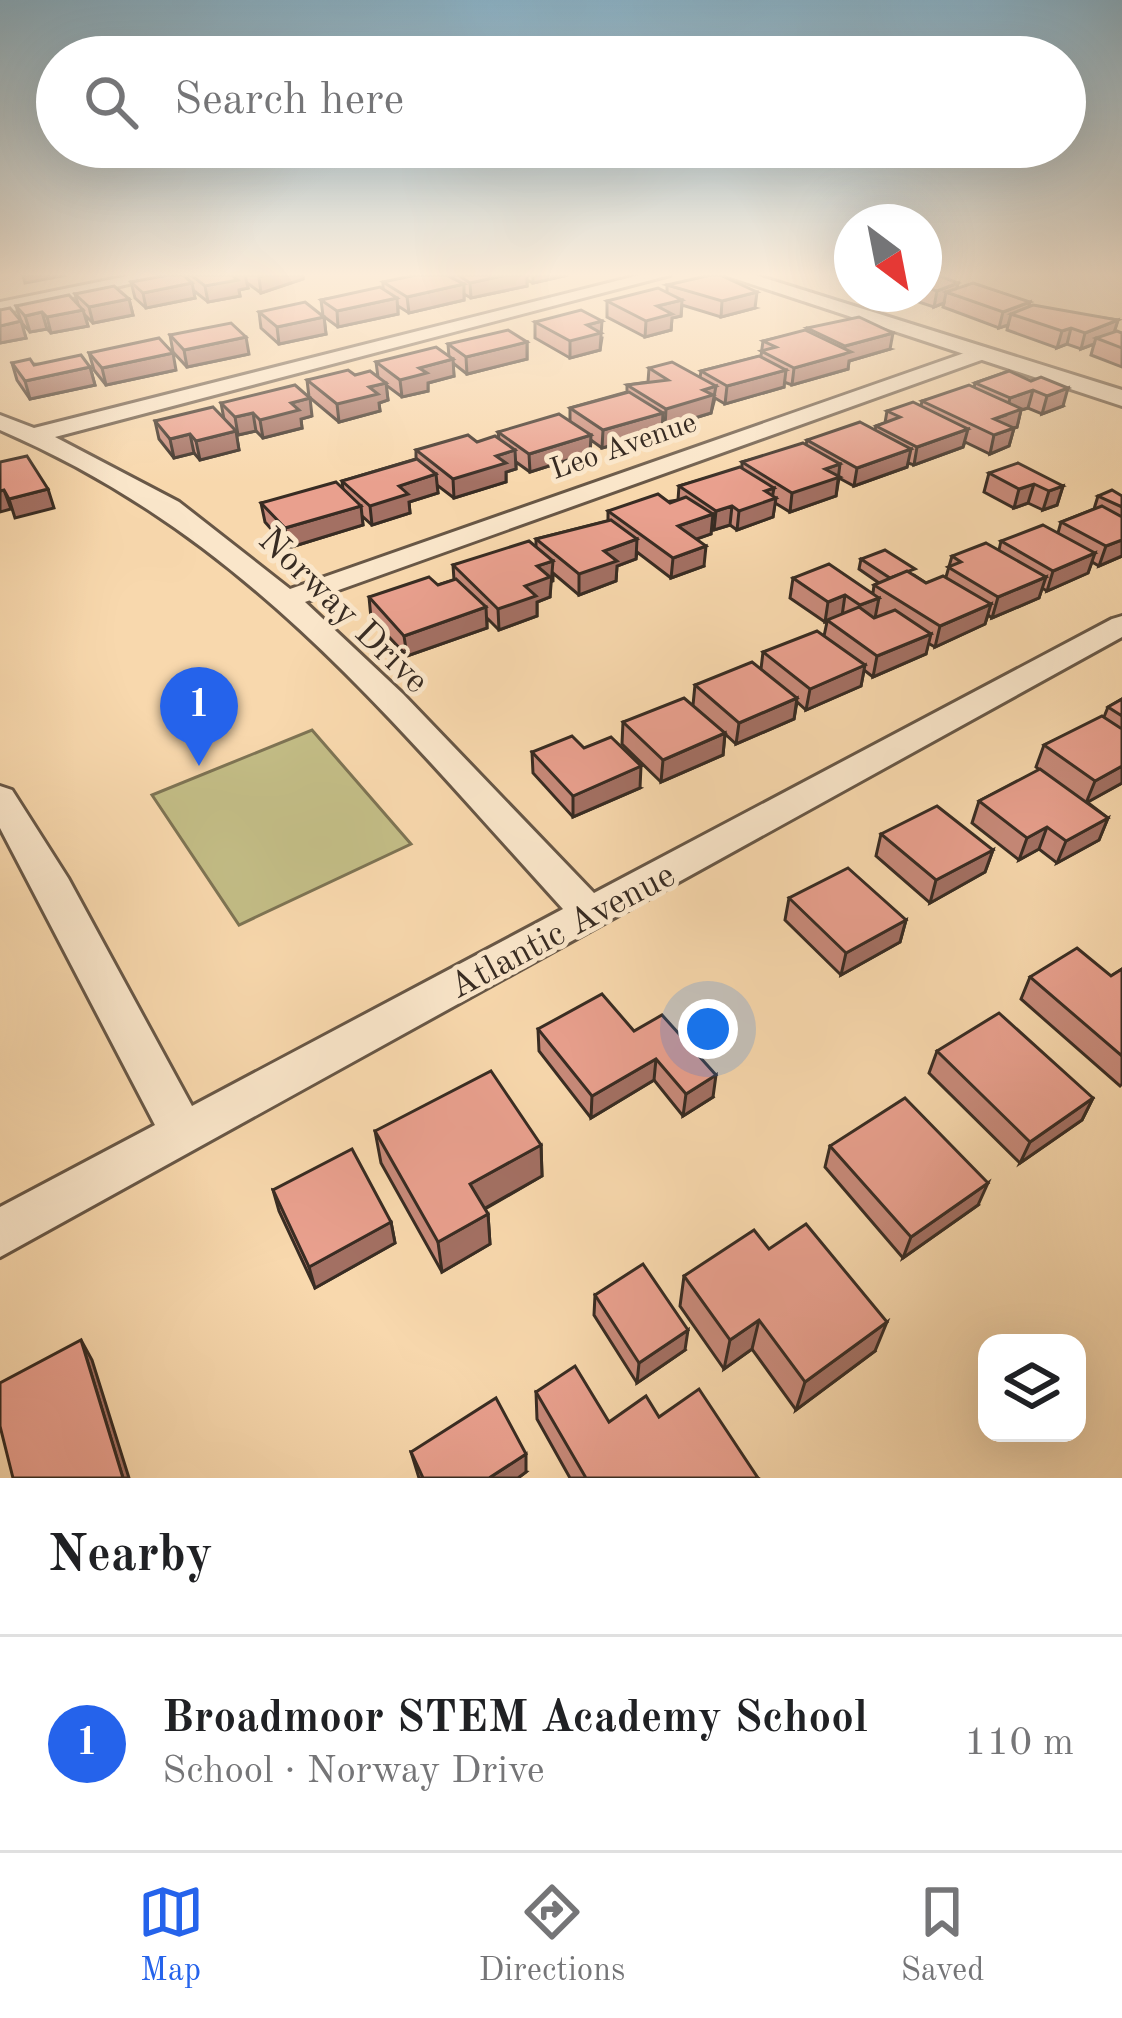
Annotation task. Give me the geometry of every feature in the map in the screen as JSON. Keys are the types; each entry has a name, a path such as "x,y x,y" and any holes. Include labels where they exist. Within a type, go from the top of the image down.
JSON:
{"street":[{"path":"0,444 391,344"},
{"path":"949,344 1122,398"},
{"name":"Leo Avenue","path":"288,599 980,354"},
{"name":"Norway Drive","path":"0,422 116,473 185,516 288,599 590,913"},
{"name":"Atlantic Avenue","path":"0,1233 1122,625"},
{"path":"0,798 55,888 183,1134"}],"shaded area":[{"path":"312,730 411,844 239,925 152,795"}],"building":[{"path":"131,344 165,344 173,353 102,368 89,353"},
{"path":"178,344 213,344 184,350"},
{"path":"448,344 519,344 466,357"},
{"path":"769,344 834,344 851,352 794,368 761,351 776,347"},
{"path":"436,347 453,359 419,368 427,373 400,380 376,362"},
{"path":"81,355 90,367 25,381 12,363 30,359 34,365"},
{"path":"759,356 786,370 727,386 701,371"},
{"path":"672,362 716,386 703,390 713,395 666,409 627,385 668,380 649,368"},
{"path":"348,370 355,375 370,371 386,383 369,387 378,394 337,404 307,380"},
{"path":"1009,371 1068,388 1047,396 1033,390 1010,398 975,383"},
{"path":"295,385 310,398 291,403 299,410 260,420 253,413 235,417 221,403"},
{"path":"969,385 1022,409 994,419 1014,428 994,435 922,401"},
{"path":"629,392 663,413 603,430 570,408"},
{"path":"913,402 968,429 917,447 876,426 900,417 887,411"},
{"path":"213,407 236,431 196,441 190,434 170,439 155,421"},
{"path":"559,414 591,435 529,454 498,432"},
{"path":"860,422 911,449 857,468 807,440"},
{"path":"468,435 477,442 495,436 515,450 496,456 506,463 453,479 416,450"},
{"path":"803,443 840,464 825,469 840,477 792,493 742,462"},
{"path":"27,456 48,489 9,499 0,491 0,462"},
{"path":"417,459 436,474 399,486 408,494 370,506 342,481"},
{"path":"1018,463 1063,486 1049,491 1034,484 1019,489 989,473"},
{"path":"740,467 774,488 765,491 776,498 739,511 732,506 716,511 679,486"},
{"path":"336,482 361,506 285,528 261,503"},
{"path":"1112,490 1122,496 1122,507 1098,496"},
{"path":"658,494 670,503 686,497 713,514 678,526 706,546 673,558 608,511"},
{"path":"1102,506 1122,517 1122,540 1106,546 1061,522"},
{"path":"611,520 637,539 604,551 617,561 579,574 536,539"},
{"path":"1043,525 1095,553 1053,571 1001,541"},
{"path":"529,541 553,561 537,566 550,577 525,586 536,596 498,609 453,565"},
{"path":"986,543 1046,577 998,597 948,567 961,562 952,556"},
{"path":"885,550 915,569 890,578 861,559"},
{"path":"829,564 879,598 860,605 845,595 828,602 793,578"},
{"path":"907,571 926,583 943,576 991,604 940,626 874,585"},
{"path":"429,577 438,585 456,579 486,607 404,636 369,597"},
{"path":"859,607 874,618 895,610 931,634 877,656 827,620"},
{"path":"817,631 865,665 810,689 763,652"},
{"path":"752,662 797,698 739,723 695,685"},
{"path":"684,698 725,733 663,760 623,722"},
{"path":"1122,699 1122,716 1108,707"},
{"path":"1102,716 1122,729 1122,766 1095,781 1044,745"},
{"path":"572,736 584,748 611,737 641,766 573,796 532,752"},
{"path":"1040,769 1108,818 1066,841 1047,827 1027,838 979,801"},
{"path":"937,806 993,850 936,880 881,834"},
{"path":"848,868 906,920 846,953 789,898"},
{"path":"1077,948 1111,976 1122,969 1122,1056 1030,977"},
{"path":"602,994 634,1031 662,1015 716,1075 686,1094 656,1059 592,1096 538,1029"},
{"path":"999,1013 1093,1098 1030,1142 937,1051"},
{"path":"491,1071 541,1145 470,1184 488,1214 438,1242 375,1131"},
{"path":"905,1098 988,1183 911,1237 830,1146"},
{"path":"352,1149 391,1222 309,1267 273,1190"},
{"path":"806,1224 887,1322 805,1382 759,1320 730,1340 684,1276 754,1230 769,1249"},
{"path":"643,1264 688,1330 639,1363 595,1295"},
{"path":"81,1340 123,1478 13,1478 0,1426 0,1383"},
{"path":"575,1366 609,1422 646,1396 659,1417 699,1389 758,1478 586,1478 536,1392"},
{"path":"496,1398 526,1454 489,1478 423,1478 411,1452"}],"place":[{"name":"Broadmoor STEM Academy School","path":"199,766"}]}
